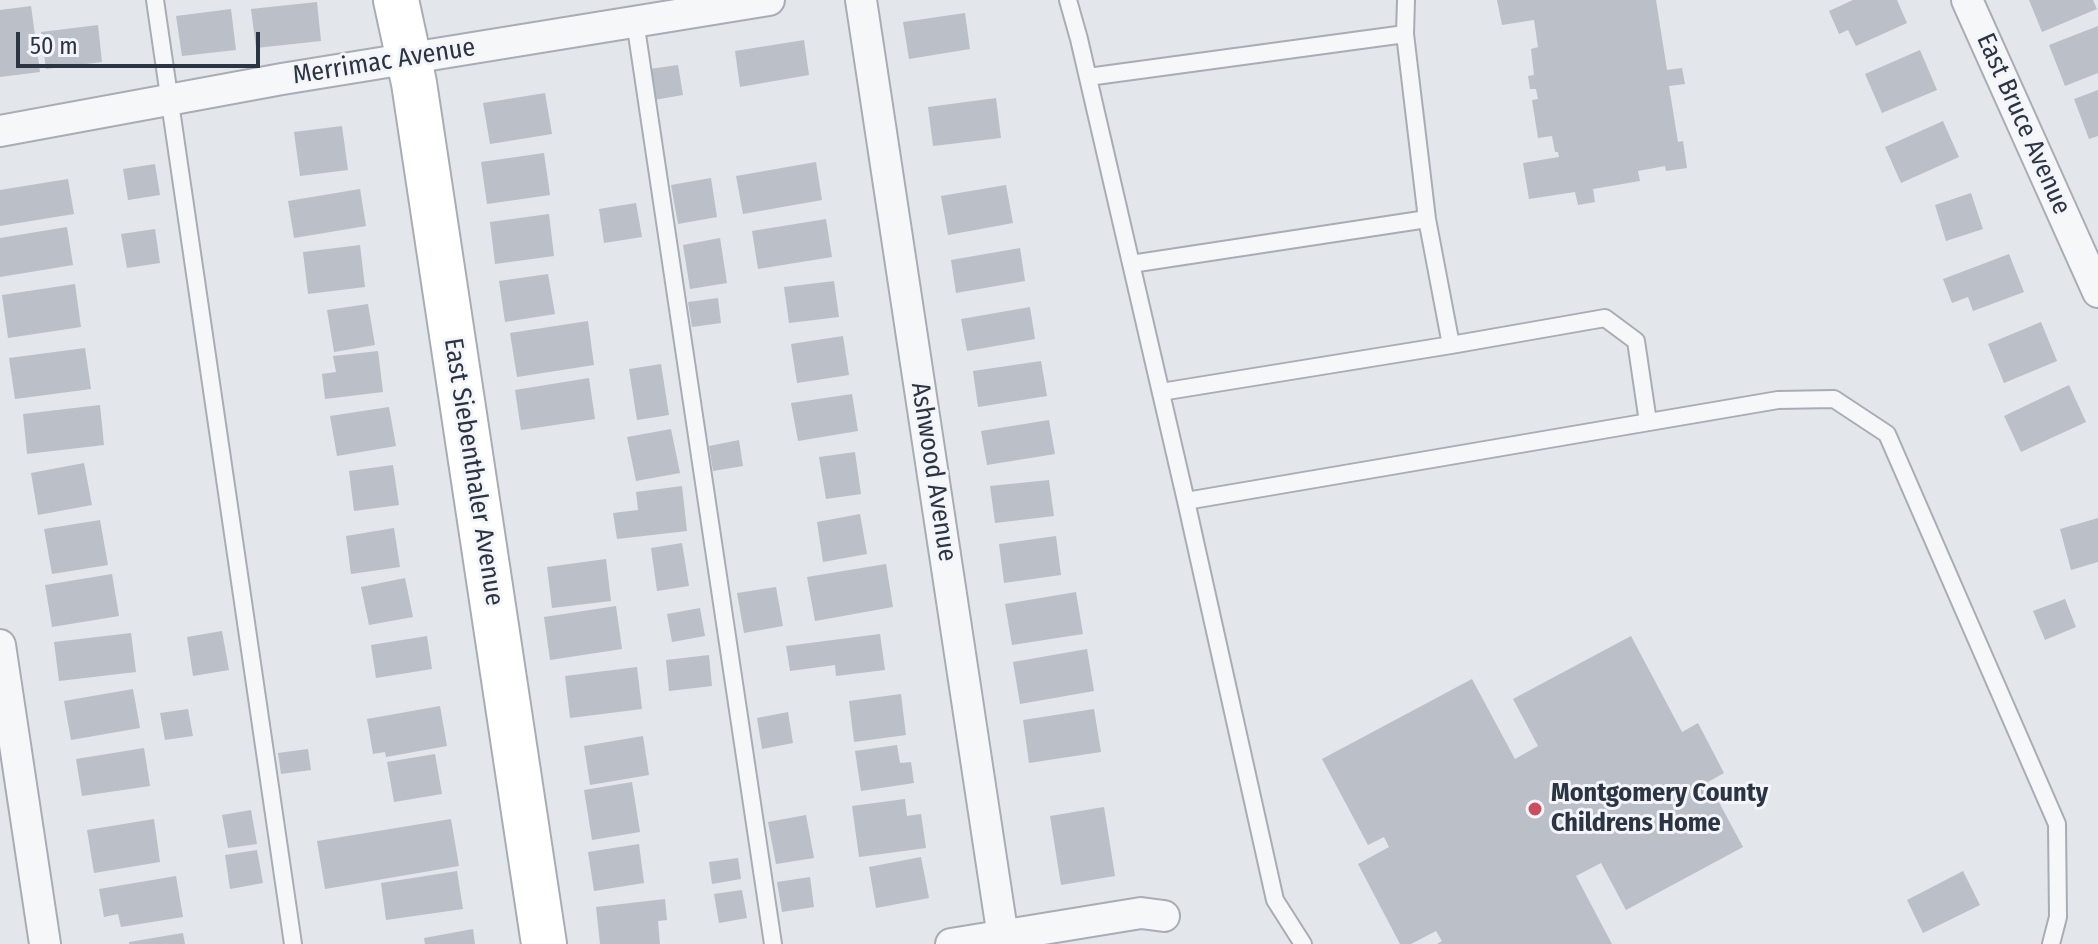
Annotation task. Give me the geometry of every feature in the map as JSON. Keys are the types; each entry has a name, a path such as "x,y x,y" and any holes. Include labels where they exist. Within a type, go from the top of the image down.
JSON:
{"main road":[{"name":"East Siebenthaler Avenue","path":"396,0 414,83 544,944"}],"street":[{"name":"Merrimac Avenue","path":"0,131 407,58 769,0"},
{"name":"Ashwood Avenue","path":"861,0 1003,940"},
{"name":"East Bruce Avenue","path":"1967,0 2098,292"},
{"path":"0,645 45,944"},
{"path":"951,944 1003,940 1141,913 1164,916"}],"lane":[{"path":"155,0 293,944"},
{"path":"1068,0 1161,392 1275,900 1303,944"},
{"path":"1406,0 1405,34 1427,219 1451,345"},
{"path":"635,21 773,944"},
{"path":"1088,77 1405,34"},
{"path":"1131,264 1427,219"},
{"path":"1161,392 1605,318 1636,341 1648,422"},
{"path":"1186,501 1778,400 1834,399 1887,434 2057,824 2058,917 2051,944"}],"building":[{"path":"1497,0 1656,0 1667,70 1682,68 1685,84 1669,86 1678,142 1683,141 1687,168 1666,171 1665,166 1638,171 1640,181 1593,189 1595,202 1578,205 1575,192 1529,199 1523,163 1559,157 1552,136 1538,138 1532,100 1538,99 1536,89 1530,89 1528,76 1534,75 1531,49 1538,47 1534,20 1502,25"},
{"path":"1853,0 1897,0 1907,23 1856,46 1848,30 1839,34 1829,11"},
{"path":"2029,0 2093,0 2097,9 2042,32"},
{"path":"317,2 321,41 256,48 251,9"},
{"path":"31,6 40,72 0,77 0,10"},
{"path":"231,9 236,50 182,56 176,16"},
{"path":"965,13 970,49 909,59 903,22"},
{"path":"98,25 102,62 46,69 41,32"},
{"path":"2098,26 2098,73 2065,86 2049,45"},
{"path":"804,40 809,75 740,87 735,51"},
{"path":"1920,50 1937,90 1882,113 1865,74"},
{"path":"678,65 683,95 654,100 649,69"},
{"path":"2098,90 2098,136 2089,139 2074,99"},
{"path":"545,93 552,134 490,144 483,103"},
{"path":"996,98 1001,138 933,146 928,107"},
{"path":"1943,121 1959,157 1901,183 1885,147"},
{"path":"342,126 348,170 300,176 294,132"},
{"path":"544,153 550,195 487,204 481,162"},
{"path":"816,162 822,200 743,214 736,176"},
{"path":"155,164 160,195 128,200 123,169"},
{"path":"711,178 717,217 678,224 671,185"},
{"path":"68,179 74,214 0,226 0,190"},
{"path":"1006,185 1013,223 948,235 941,196"},
{"path":"360,189 366,226 294,238 288,201"},
{"path":"1971,193 1983,229 1946,241 1935,205"},
{"path":"636,203 642,237 604,243 599,209"},
{"path":"549,214 554,256 495,264 490,222"},
{"path":"826,219 832,257 758,269 752,231"},
{"path":"67,227 73,265 0,277 0,238"},
{"path":"155,229 160,263 127,268 121,234"},
{"path":"720,238 727,283 690,289 683,245"},
{"path":"360,245 365,287 308,294 303,252"},
{"path":"1020,248 1025,281 956,293 951,260"},
{"path":"2009,254 2024,292 1973,311 1968,297 1952,303 1943,279"},
{"path":"548,274 555,314 505,322 499,281"},
{"path":"834,281 839,317 789,323 784,287"},
{"path":"75,284 81,327 8,338 2,295"},
{"path":"718,298 721,323 692,327 688,302"},
{"path":"368,304 375,345 334,352 327,310"},
{"path":"1030,307 1035,339 967,351 961,319"},
{"path":"588,321 594,365 517,377 510,333"},
{"path":"2041,322 2057,361 2004,383 1988,344"},
{"path":"843,336 849,375 797,383 791,344"},
{"path":"85,348 91,389 15,399 9,358"},
{"path":"378,351 383,392 325,399 322,374 336,372 333,356"},
{"path":"1041,361 1047,396 978,407 973,371"},
{"path":"661,364 669,415 637,420 629,369"},
{"path":"589,378 595,419 521,430 515,390"},
{"path":"2069,385 2086,422 2021,452 2004,416"},
{"path":"852,394 858,431 798,441 791,403"},
{"path":"100,405 104,445 27,454 23,414"},
{"path":"389,407 396,446 337,456 330,416"},
{"path":"1049,420 1055,454 987,465 981,431"},
{"path":"671,429 680,473 636,481 627,437"},
{"path":"739,440 743,466 713,471 709,446"},
{"path":"855,452 861,494 826,499 819,457"},
{"path":"84,463 92,505 38,515 31,473"},
{"path":"393,465 399,505 354,511 349,471"},
{"path":"1049,480 1054,516 995,523 990,486"},
{"path":"682,486 687,531 617,539 613,513 638,510 636,492"},
{"path":"860,514 867,554 823,562 817,522"},
{"path":"2098,518 2098,562 2071,570 2060,529"},
{"path":"100,520 108,565 52,574 44,529"},
{"path":"394,528 400,567 351,574 346,536"},
{"path":"1056,536 1061,575 1004,583 999,544"},
{"path":"682,543 689,586 657,591 651,548"},
{"path":"606,559 611,601 552,608 547,567"},
{"path":"886,564 893,607 815,621 807,577"},
{"path":"112,574 119,616 52,627 45,585"},
{"path":"405,578 413,617 369,625 361,587"},
{"path":"776,587 783,626 744,633 737,593"},
{"path":"1076,592 1083,634 1012,645 1005,604"},
{"path":"2065,599 2076,627 2045,640 2033,611"},
{"path":"616,606 622,649 550,660 544,617"},
{"path":"700,608 705,636 672,642 667,614"},
{"path":"222,631 229,670 193,676 187,637"},
{"path":"131,633 136,672 59,681 54,642"},
{"path":"880,634 885,670 836,676 835,665 790,671 786,646"},
{"path":"427,636 432,669 376,678 371,645"},
{"name":"Montgomery County Childrens Home","path":"1631,636 1682,732 1698,723 1724,773 1708,782 1743,847 1626,910 1601,863 1576,876 1612,944 1437,944 1442,941 1436,931 1411,944 1400,944 1358,864 1389,847 1384,837 1368,845 1322,759 1472,679 1515,759 1538,746 1513,699"},
{"path":"1087,649 1094,691 1020,704 1013,662"},
{"path":"709,655 712,686 669,691 666,660"},
{"path":"637,667 642,709 570,718 565,676"},
{"path":"133,689 140,728 71,740 64,701"},
{"path":"901,694 906,735 854,742 849,701"},
{"path":"440,706 447,746 386,757 385,752 373,754 367,719"},
{"path":"188,709 193,736 165,740 160,713"},
{"path":"1094,709 1101,752 1029,763 1023,720"},
{"path":"788,712 793,743 762,749 757,718"},
{"path":"643,736 649,775 590,785 584,746"},
{"path":"897,745 900,763 911,762 914,783 861,791 855,751"},
{"path":"144,748 150,786 82,796 76,759"},
{"path":"308,749 311,770 281,774 278,753"},
{"path":"435,754 442,794 394,802 387,762"},
{"path":"632,782 640,832 592,840 584,790"},
{"path":"905,799 907,816 921,814 926,848 859,857 852,806"},
{"path":"1104,807 1115,876 1061,885 1050,816"},
{"path":"251,810 257,844 228,848 222,815"},
{"path":"806,815 814,858 776,864 768,822"},
{"path":"154,819 160,862 94,873 87,830"},
{"path":"451,819 459,866 325,889 317,841"},
{"path":"639,844 644,883 594,891 588,852"},
{"path":"257,850 263,883 230,889 225,855"},
{"path":"921,857 929,898 876,908 869,867"},
{"path":"738,858 741,879 712,884 709,862"},
{"path":"457,871 463,909 386,920 381,883"},
{"path":"1963,871 1980,905 1923,933 1907,900"},
{"path":"176,876 183,917 121,927 118,914 104,917 99,889"},
{"path":"810,877 814,907 782,912 777,882"},
{"path":"742,890 747,918 719,923 714,894"},
{"path":"665,899 667,920 658,921 660,944 600,944 596,907"},
{"path":"473,929 475,944 425,944 424,938"},
{"path":"183,933 185,944 129,944 129,942"}],"place":[{"name":"Montgomery County Childrens Home","path":"1535,809"}]}
